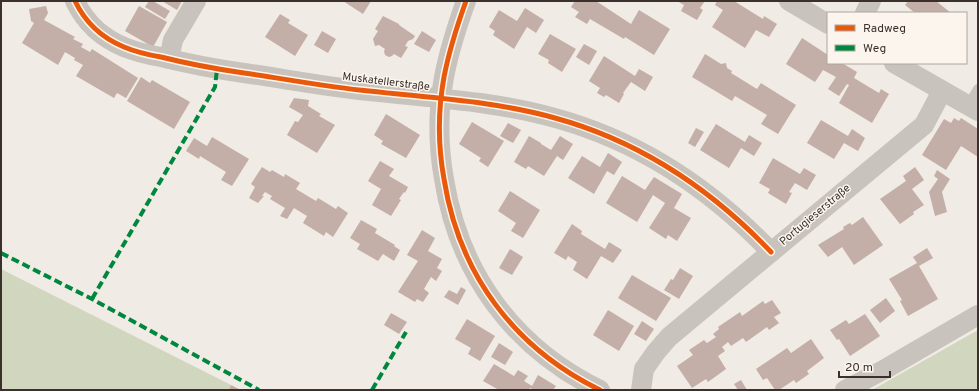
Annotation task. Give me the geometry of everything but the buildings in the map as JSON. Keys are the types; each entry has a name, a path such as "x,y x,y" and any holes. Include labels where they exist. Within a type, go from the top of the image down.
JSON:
{"street":[{"name":"Muskatellerstraße","path":"75,1 88,21 108,39 133,51 217,69 366,91 500,105 556,118 610,137 661,163 703,190 741,223 770,252"},
{"path":"169,59 173,40 196,1"},
{"path":"466,1 448,56 441,99 440,145 445,189 457,234 465,255 479,281 495,306 514,328 536,349 559,367 600,390"},
{"path":"789,1 827,23"},
{"path":"866,12 871,1"},
{"path":"896,64 942,91 975,102"},
{"name":"Portugieserstraße","path":"641,390 644,369 669,337 924,125 942,91"},
{"path":"845,390 887,368 978,315"}],"green space":[{"path":"1,269 241,390 1,390"},
{"path":"978,330 978,390 872,390"}],"marked path":[{"path":"92,299 215,87 217,69"},
{"path":"1,253 92,299 259,390"},
{"path":"372,390 406,332"}],"cycle path":[{"path":"75,1 84,16 101,34 116,43 142,53 213,68 322,85 486,104 532,112 586,128 616,140 672,170 724,208 771,252"},
{"path":"466,1 446,67 441,102 441,154 451,214 463,246 477,276 495,304 517,330 541,353 569,373 600,390"}]}
